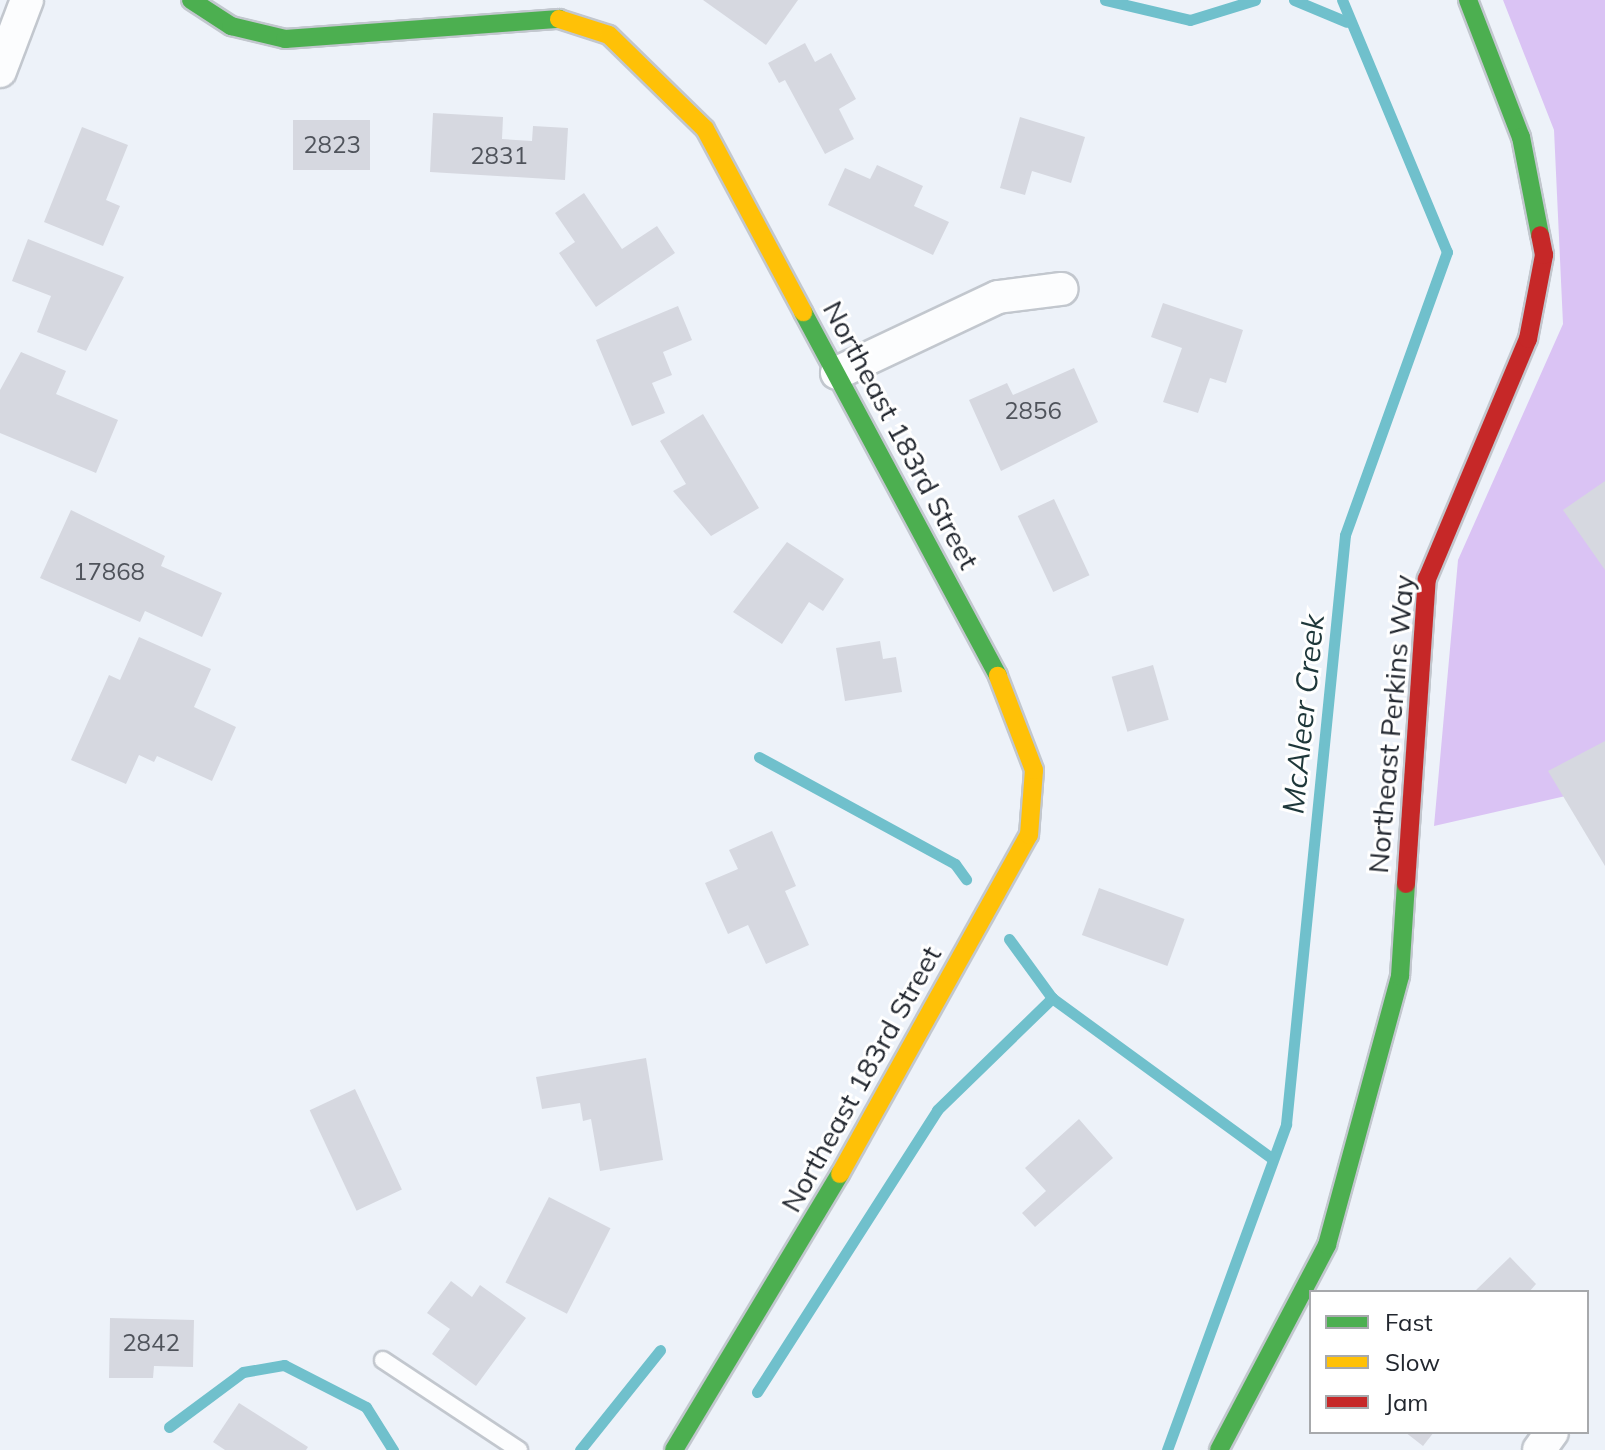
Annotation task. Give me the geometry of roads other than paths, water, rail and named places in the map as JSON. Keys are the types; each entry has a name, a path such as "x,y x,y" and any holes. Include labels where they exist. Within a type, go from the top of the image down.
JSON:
{"street":[{"path":"0,71 27,0"},
{"name":"Northeast 183rd Street","path":"191,0 231,26 285,39 550,16 609,35 705,129 1018,714 1034,770 1029,835 785,1274 674,1450"},
{"name":"Northeast Perkins Way","path":"1219,1450 1331,1230 1400,976 1427,579 1528,339 1544,255 1521,137 1468,0"},
{"path":"837,373 998,297 1061,289"}],"lane":[{"path":"383,1360 519,1450"}],"waterway":[{"path":"1105,0 1190,20 1255,0"},
{"path":"1294,0 1347,22"},
{"name":"McAleer Creek","path":"1167,1450 1286,1124 1345,535 1447,252 1342,0"},
{"path":"759,757 955,864 966,879"},
{"path":"1009,939 1052,998 1273,1159"},
{"path":"757,1392 937,1110 1052,998"},
{"path":"580,1450 660,1350"},
{"path":"169,1427 243,1372 284,1365 366,1407 393,1450"}]}
